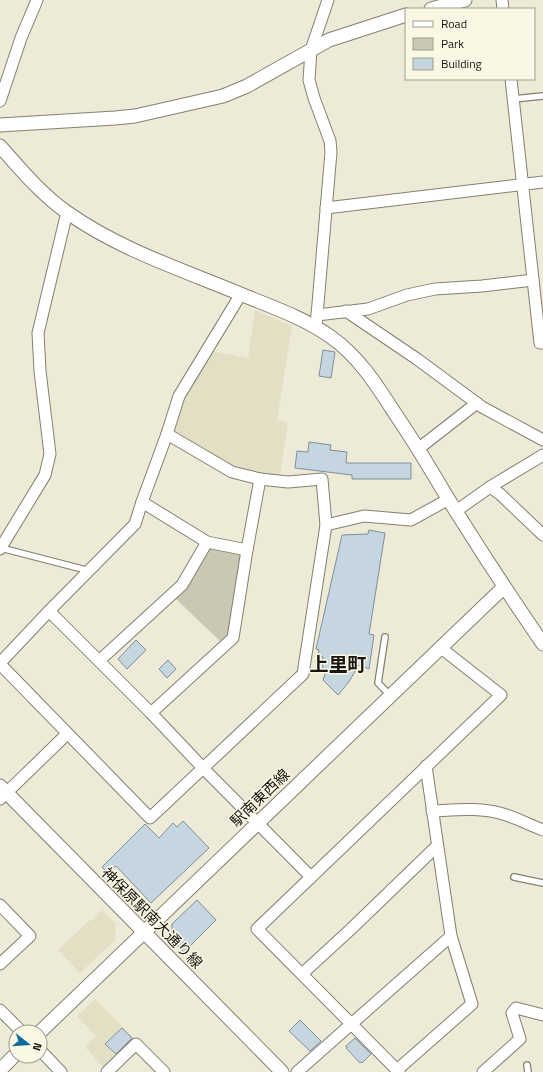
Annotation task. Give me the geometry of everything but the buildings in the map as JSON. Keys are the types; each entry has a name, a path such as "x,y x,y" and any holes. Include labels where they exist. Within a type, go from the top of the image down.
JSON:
{"street":[{"path":"0,101 21,38 37,0"},
{"path":"316,321 331,152 330,141 309,80 310,50 328,0"},
{"path":"435,8 460,1"},
{"path":"0,125 135,116 223,96 247,86 329,40 405,15"},
{"path":"511,80 540,343 543,343"},
{"path":"0,146 24,174 46,195 87,226 127,246 241,294 316,321 350,351 362,364 418,449 504,587 543,644"},
{"path":"326,208 543,182"},
{"path":"0,548 45,475 50,454 40,371 38,333 67,212"},
{"path":"316,321 346,311 368,309 407,295 435,289 482,286 533,280"},
{"path":"167,434 232,472 260,479 288,482 322,480 326,525 303,674 150,818 0,664 49,610 90,571 135,524 179,396 241,294"},
{"path":"346,311 417,359 477,403 543,440"},
{"path":"418,449 477,403"},
{"path":"456,511 490,487 543,455"},
{"path":"151,713 233,638 246,550 260,479"},
{"path":"490,487 500,494 543,535"},
{"path":"326,525 364,516 411,520 449,499"},
{"path":"142,502 206,542 246,550"},
{"path":"100,660 182,585 206,542"},
{"name":"駅南東西線","path":"48,1024 504,587"},
{"path":"49,610 100,660 203,768 311,877"},
{"path":"426,766 451,936 472,1004 398,1071 257,929 426,766 501,695 441,648"},
{"path":"2,793 67,734"},
{"name":"神保原駅南大通り線","path":"2,793 144,932 282,1072"},
{"path":"432,811 474,809 486,811 503,814 543,830"},
{"path":"302,974 437,846"},
{"path":"0,905 30,936 0,964"},
{"path":"297,1072 451,936"},
{"path":"483,1072 520,1040 512,1013 516,1008 543,1015"},
{"path":"0,1010 14,1024"},
{"path":"107,1072 136,1044 164,1072"},
{"path":"48,1058 61,1072"},
{"path":"0,1070 8,1062"}],"lane":[{"path":"513,99 543,96"},
{"path":"0,548 90,571"},
{"path":"385,637 378,683 390,696"},
{"path":"514,877 543,883"},
{"path":"527,1065 528,1072"}],"shaded area":[{"path":"255,310 292,326 277,420 288,423 280,476 236,469 175,433 173,428 183,402 212,351 248,358"},
{"path":"102,910 116,924 115,940 80,973 58,950"},
{"path":"95,999 134,1038 103,1067 85,1047 96,1036 77,1016"}],"green space":[{"path":"209,547 239,551 243,557 229,635 221,642 175,598"}],"district":[{"name":"上里町","path":"338,664"}]}
